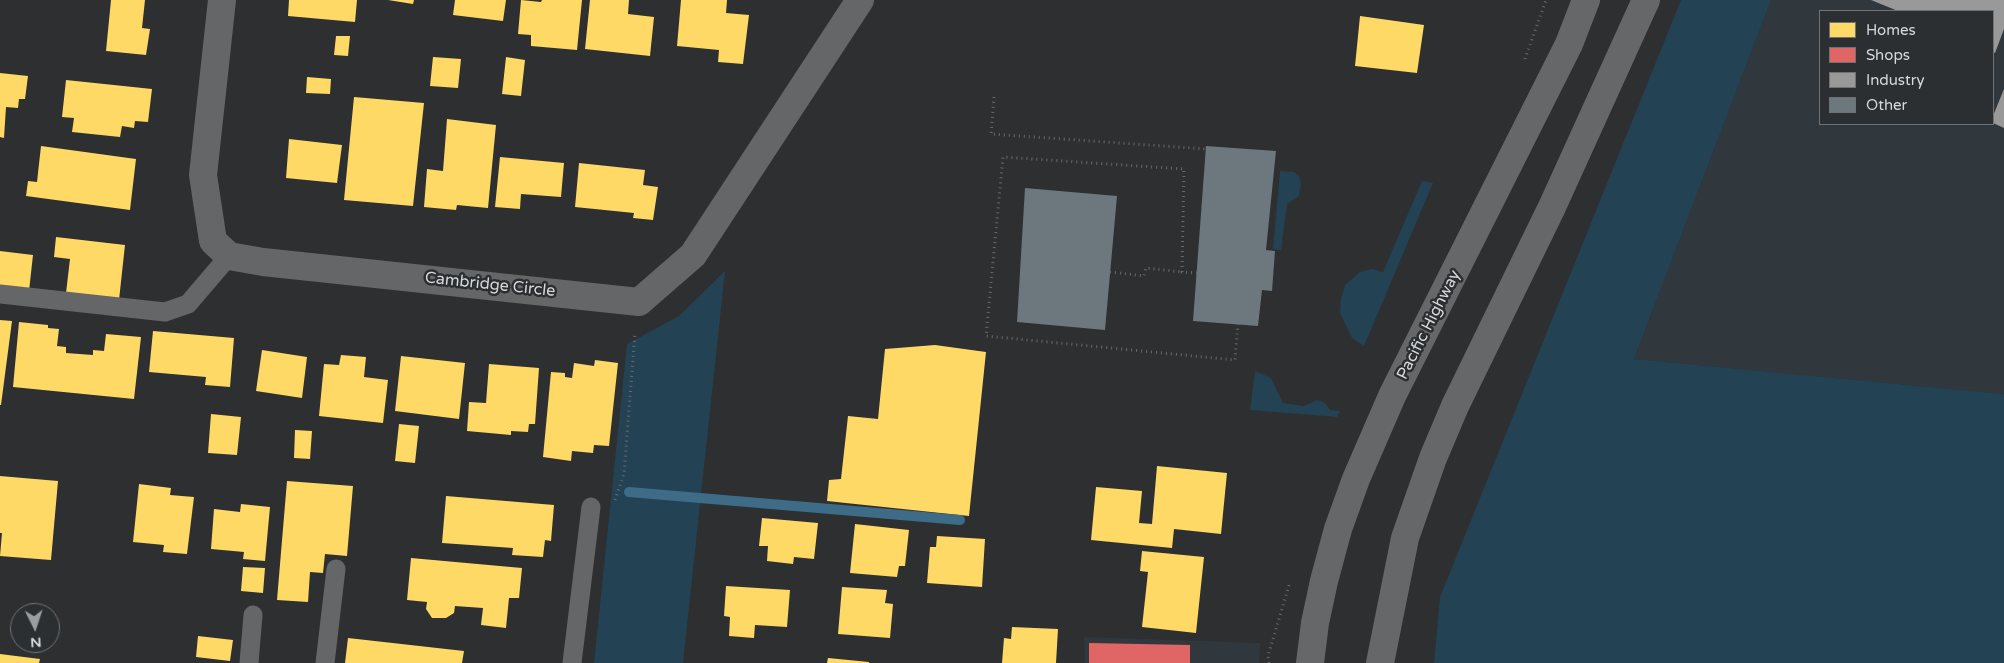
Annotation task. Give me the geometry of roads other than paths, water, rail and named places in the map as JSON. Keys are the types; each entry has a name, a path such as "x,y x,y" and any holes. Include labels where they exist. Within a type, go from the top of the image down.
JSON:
{"main road":[{"name":"Pacific Highway","path":"1310,663 1315,623 1324,581 1338,529 1356,479 1392,396 1569,44 1586,0"},
{"path":"1380,663 1405,538 1433,458 1455,406 1552,207 1646,0"}],"street":[{"path":"222,0 203,175 213,241 229,256"},
{"name":"Cambridge Circle","path":"229,256 263,262 639,302 693,256 860,0"}],"lane":[{"path":"0,294 165,312 188,304 229,256"},
{"path":"572,663 591,507"},
{"path":"325,663 336,569"},
{"path":"249,663 253,615"}],"waterway":[{"path":"629,492 960,520"}]}
